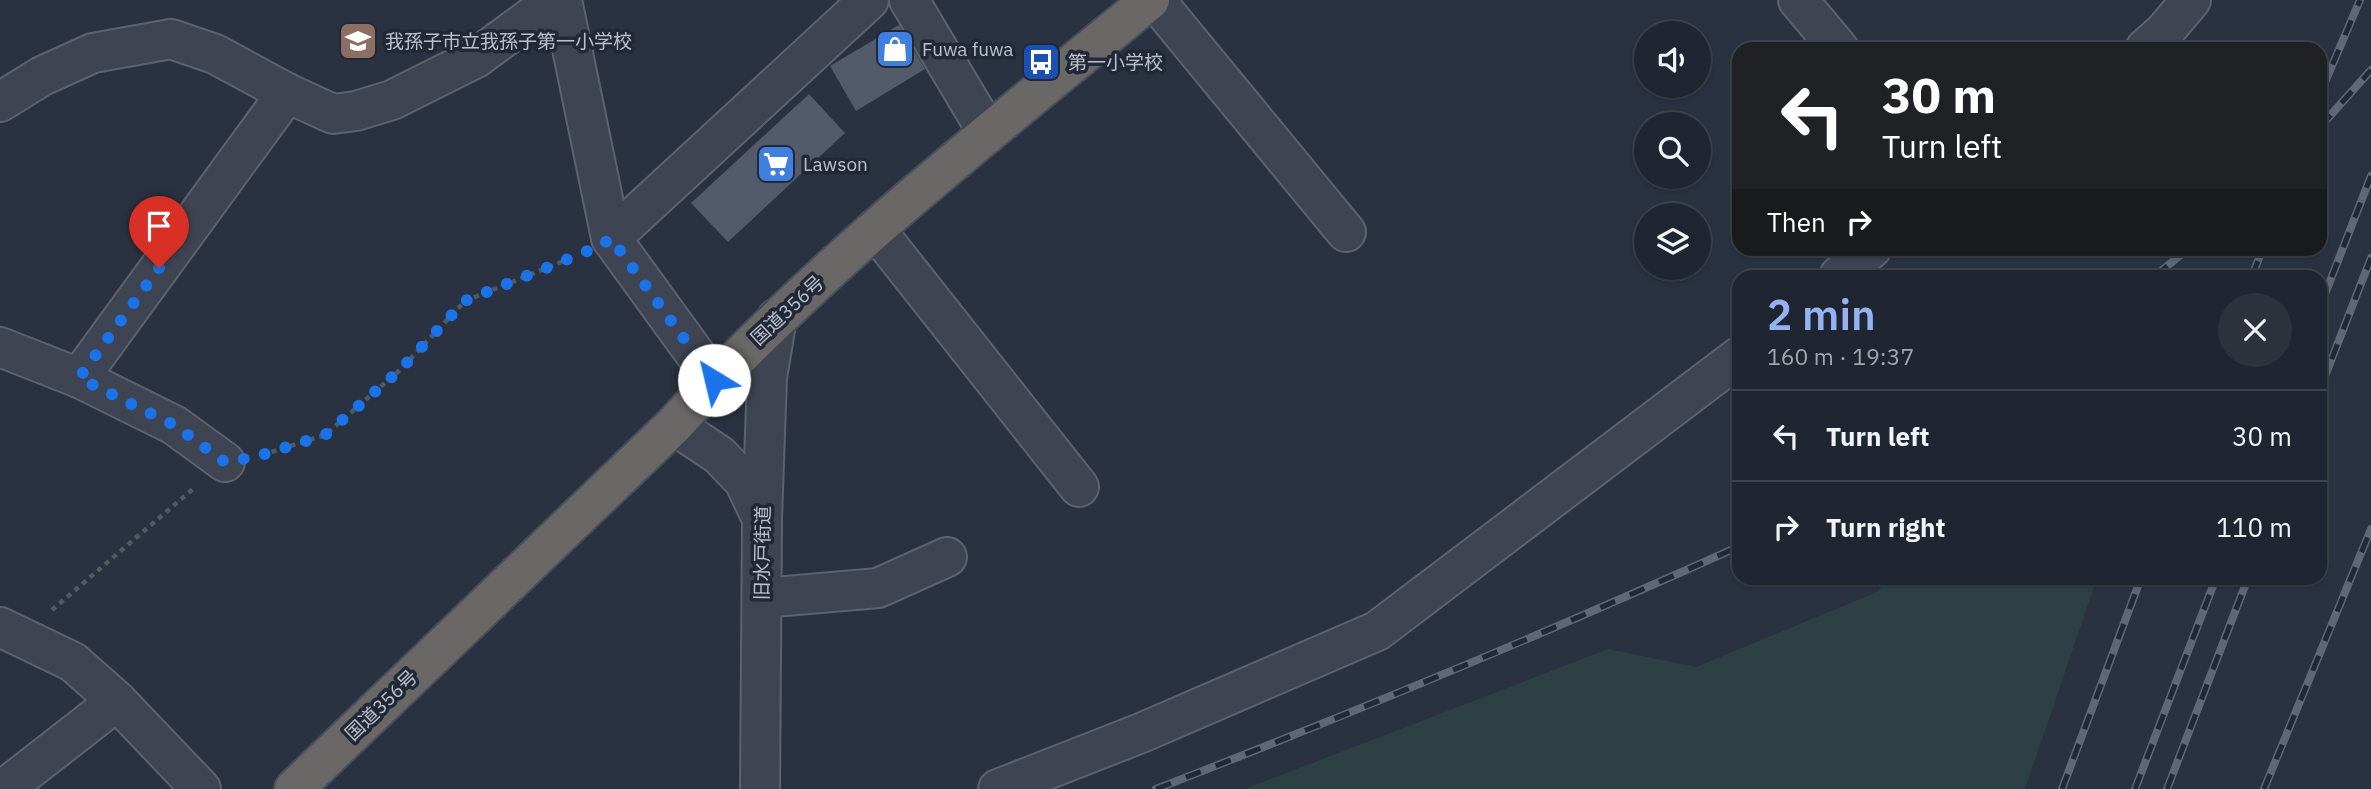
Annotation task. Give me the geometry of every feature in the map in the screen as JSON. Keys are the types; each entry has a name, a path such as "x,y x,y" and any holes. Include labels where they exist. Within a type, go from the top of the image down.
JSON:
{"highway":[{"name":"国道356号","path":"294,789 674,425 714,380 777,318 875,229 988,133 1153,0"}],"street":[{"path":"0,102 42,76 93,53 171,39 215,54 287,93 333,114 356,111 392,100 476,58 555,0"},
{"path":"562,0 611,238 714,380"},
{"path":"611,238 869,0"},
{"path":"909,0 988,133"},
{"path":"1153,0 1346,232"},
{"path":"1798,0 1833,42"},
{"path":"2153,42 2192,0"},
{"path":"79,378 287,93"},
{"path":"875,229 1079,487"},
{"path":"1846,270 1863,256"},
{"name":"旧水戸街道","path":"760,789 762,519 767,377 777,318"},
{"path":"0,347 79,378 174,425 225,462"},
{"path":"998,789 1141,733 1377,631 1732,362"},
{"path":"674,425 719,455 744,481 762,519"},
{"path":"762,598 878,588 947,557"},
{"path":"7,638 73,662 117,701 201,789"},
{"path":"4,789 117,701"}],"path":[{"path":"7,638 225,462 255,457 325,435 400,370 465,301 600,246 611,238"}],"shaded area":[{"path":"1883,585 2095,585 2025,789 1245,789 1608,649 1696,667 1877,592"}],"building":[{"path":"899,25 925,69 856,111 830,66"},
{"path":"809,94 845,133 728,242 691,203"}],"railway":[{"path":"2327,78 2360,0"},
{"path":"2327,119 2371,70"},
{"path":"2327,289 2371,176"},
{"path":"2162,270 2179,256"},
{"path":"2254,270 2260,256"},
{"path":"2327,371 2371,258"},
{"path":"2264,789 2371,529"},
{"path":"1156,789 1450,672 1732,550"},
{"path":"2062,789 2138,585"},
{"path":"2135,789 2213,585"},
{"path":"2167,789 2245,585"}],"place":[{"name":"我孫子市立我孫子第一小学校","path":"358,41"},
{"name":"Fuwa fuwa","path":"895,49"},
{"name":"第一小学校","path":"1041,62"},
{"name":"Lawson","path":"776,164"}],"route":[{"path":"159,268 79,378 174,425 225,462 255,457 325,435 400,370 465,301 600,246 611,238 714,380"}]}
